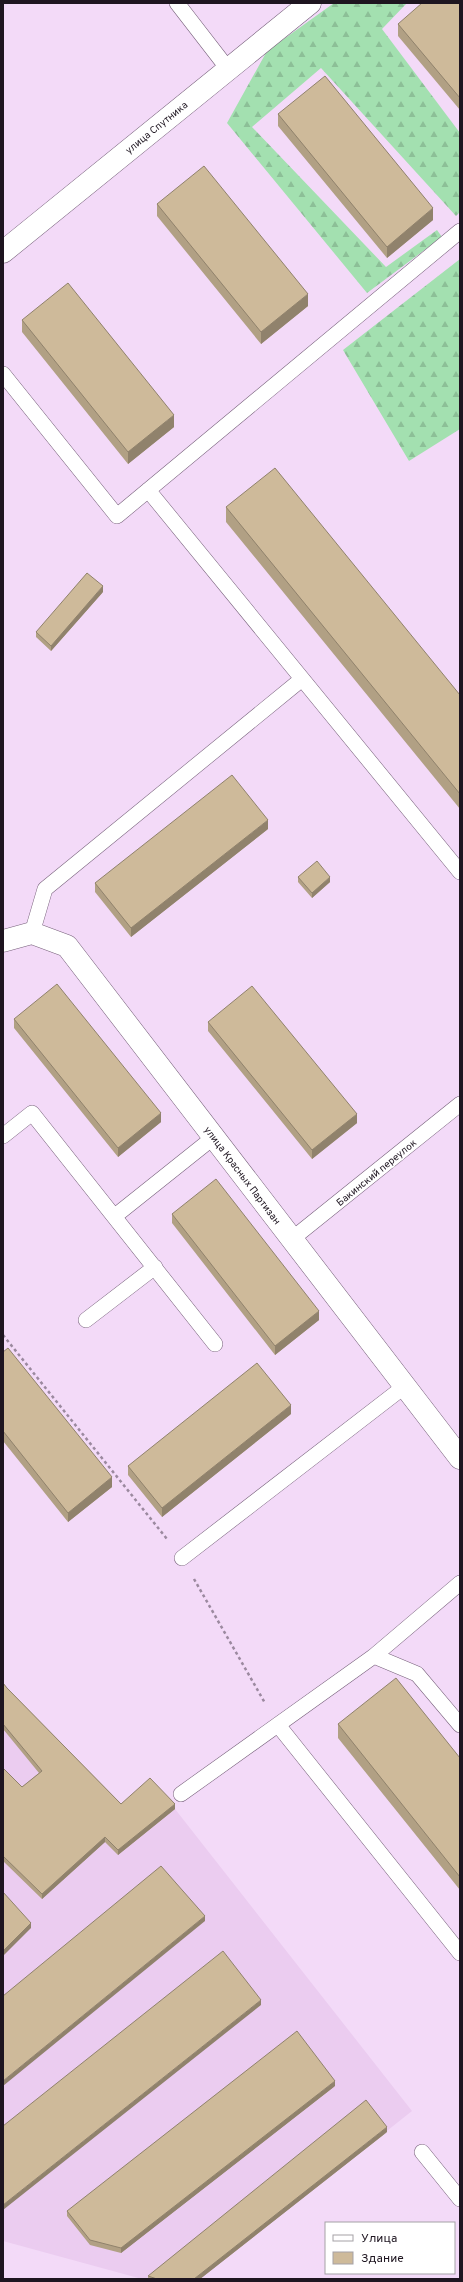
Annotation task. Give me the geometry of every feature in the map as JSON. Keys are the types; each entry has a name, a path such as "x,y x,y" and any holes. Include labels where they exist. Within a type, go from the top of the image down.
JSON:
{"street":[{"name":"улица Спутника","path":"3,252 310,3"},
{"path":"3,941 32,932"},
{"name":"улица Красных Партизан","path":"32,932 67,946 460,1458"}],"lane":[{"path":"177,3 228,69"},
{"path":"3,374 117,516 460,230"},
{"path":"148,490 460,872"},
{"path":"32,932 45,889 302,679"},
{"name":"Бакинский переулок","path":"292,1239 460,1104"},
{"path":"3,1136 32,1113 215,1344"},
{"path":"115,1216 214,1137"},
{"path":"86,1320 155,1267"},
{"path":"182,1558 405,1386"},
{"path":"181,1794 374,1656 460,1583"},
{"path":"374,1656 417,1674 457,1716"},
{"path":"278,1725 460,1953"},
{"path":"422,2152 460,2199"}],"path":[{"path":"3,1335 182,1558 278,1725"}],"shaded area":[{"path":"3,1688 121,1809 150,1783 175,1809 412,2111 200,2279 142,2279 3,2241"}],"green space":[{"path":"334,3 407,3 382,29 460,133 460,212 456,216 321,68 252,127 386,267 437,230 442,237 367,293 227,123 267,51"},
{"path":"460,259 460,429 409,461 343,350"}],"building":[{"path":"422,3 458,3 460,5 460,98 398,24"},
{"path":"325,76 433,208 387,247 278,114"},
{"path":"204,166 308,294 261,332 157,204"},
{"path":"68,283 174,415 128,452 22,320"},
{"path":"275,468 460,695 460,794 226,507"},
{"path":"87,573 103,586 51,646 36,632"},
{"path":"232,775 268,820 131,928 95,883"},
{"path":"317,861 330,877 312,893 298,877"},
{"path":"57,984 161,1113 118,1148 14,1019"},
{"path":"252,986 357,1114 312,1150 208,1022"},
{"path":"216,1179 319,1311 275,1346 172,1214"},
{"path":"8,1348 112,1477 68,1513 3,1431 3,1352"},
{"path":"257,1363 291,1405 162,1508 128,1466"},
{"path":"396,1678 460,1758 460,1877 338,1724"},
{"path":"3,1683 121,1804 150,1778 175,1804 118,1850 105,1837 42,1894 3,1856 3,1768 22,1787 42,1771 3,1724"},
{"path":"161,1866 205,1916 3,2081 3,1996"},
{"path":"3,1892 31,1923 3,1951"},
{"path":"223,1951 261,2000 3,2205 3,2126"},
{"path":"297,2031 335,2081 121,2248 90,2240 67,2211"},
{"path":"366,2100 387,2127 194,2279 157,2279 148,2276"}]}
